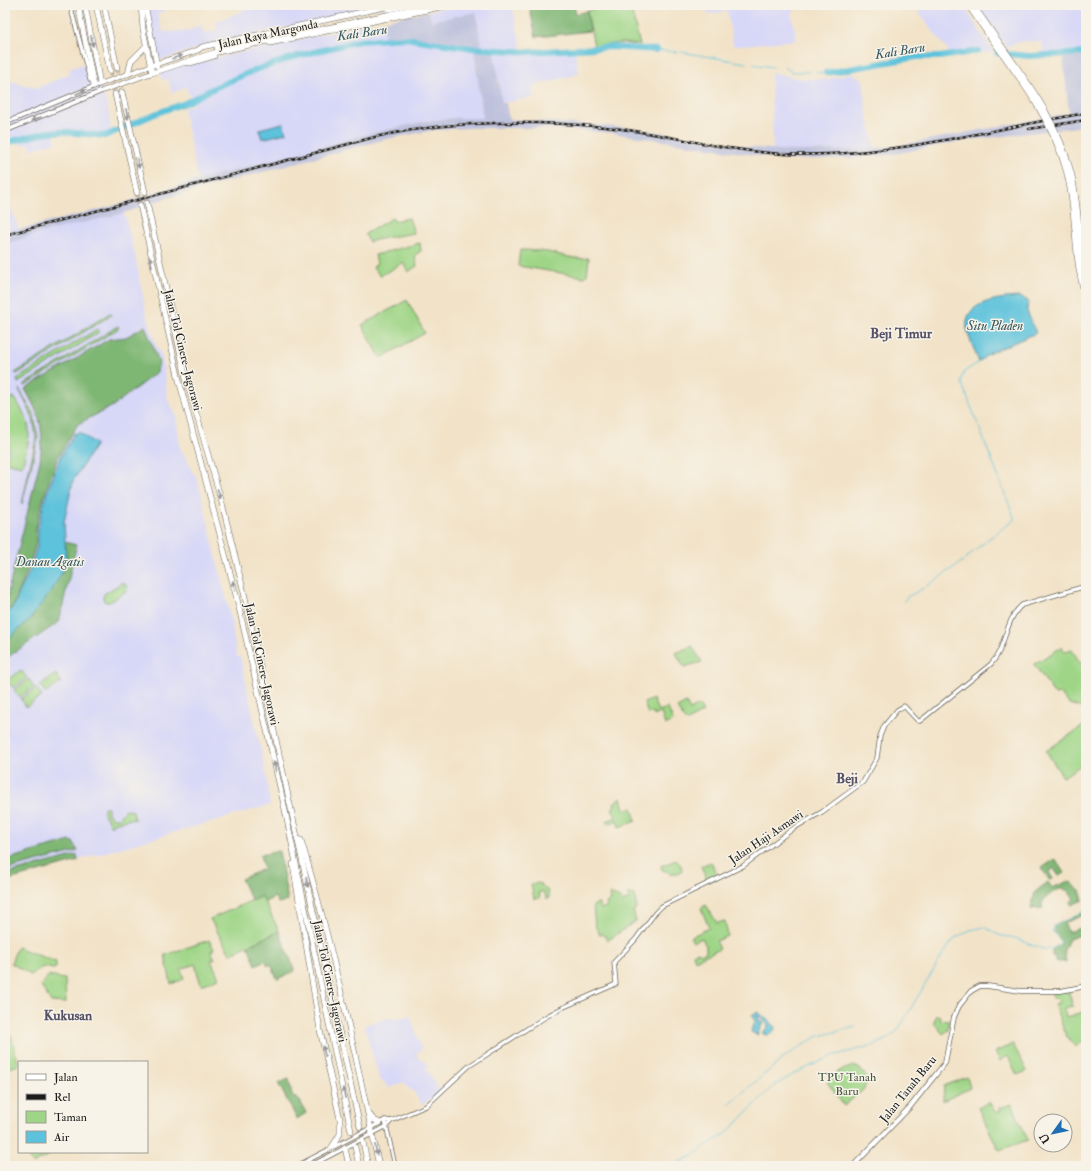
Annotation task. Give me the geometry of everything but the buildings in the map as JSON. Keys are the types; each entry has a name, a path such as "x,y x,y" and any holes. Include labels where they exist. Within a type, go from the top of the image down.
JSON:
{"highway":[{"path":"78,5 95,85"},
{"path":"85,5 95,85"},
{"path":"96,5 110,71"},
{"path":"105,5 117,68"},
{"path":"141,5 146,46 152,73"},
{"path":"145,5 158,71"},
{"name":"Jalan Raya Margonda","path":"290,33 394,5"},
{"name":"Jalan Raya Margonda","path":"152,73 206,54 409,5"},
{"name":"Jalan Raya Margonda","path":"150,66 198,50 204,51 432,5"},
{"name":"Jalan Raya Margonda","path":"290,33 450,5"},
{"path":"968,5 982,22 1033,98 1056,140 1067,171 1086,303"},
{"path":"973,5 982,22"},
{"path":"128,74 131,61 146,46"},
{"path":"122,92 145,192"},
{"path":"115,94 137,193"},
{"name":"Jalan Tol Cinere–Jagorawi","path":"147,203 186,378 222,503 245,597 360,1127"},
{"name":"Jalan Tol Cinere–Jagorawi","path":"140,205 178,372 237,599 284,805 352,1131"},
{"path":"1081,269 1086,285"},
{"path":"289,803 319,901 379,1166"},
{"path":"284,805 315,1004 340,1119 340,1134 332,1148"},
{"path":"367,1110 374,1120 382,1121"},
{"path":"363,1142 368,1166"},
{"path":"355,1147 359,1166"},
{"path":"345,1148 349,1166"}],"main road":[{"name":"Jalan Raya Margonda","path":"5,123 95,85 150,66"},
{"name":"Jalan Raya Margonda","path":"5,131 102,91 152,73"},
{"name":"Jalan Tanah Baru","path":"853,1166 910,1107 945,1063 954,1017 959,1006 971,991 980,986 1021,991 1061,991 1086,986"}],"street":[{"path":"70,5 95,85"},
{"name":"Jalan Haji Asmawi","path":"390,1121 426,1106 461,1072 555,1012 617,984 614,962 635,940 659,908 743,866 794,828 822,812 858,785 868,775 877,758 880,736 884,726 901,707 906,707 919,721 993,662 1016,612 1022,605 1086,586"},
{"path":"382,1121 387,1126 395,1166"},
{"path":"297,1166 382,1121 390,1121"},
{"path":"310,1166 387,1126 390,1121"}],"shaded area":[{"path":"148,5 165,5 167,9 157,14 163,32 188,31 201,25 204,34 217,30 216,22 257,5 340,5 342,10 352,5 392,5 216,42 162,60 158,57 152,35"},
{"path":"455,5 512,5 522,52 575,52 579,74 532,86 534,97 502,103 494,52 482,49 476,13 431,21 429,11"},
{"path":"707,5 794,5 794,12 791,13 797,40 733,46 727,11 708,14"},
{"path":"913,5 963,5 994,53 968,51 950,53"},
{"path":"977,5 1082,5 1085,39 1084,56 1046,57 1044,56 1042,42 1026,41 1013,44 1007,48"},
{"path":"429,11 431,21 476,12 482,49 494,52 502,103 506,103 509,119 631,128 750,147 791,151 854,150 896,146 1069,113 1063,57 1086,56 1086,126 962,141 888,155 852,158 786,160 613,133 540,128 469,128 435,130 386,139 166,198 124,213 36,234 5,244 5,233 121,204 183,184 368,134 427,121 453,118 483,118 474,51 418,41 385,39 382,21"},
{"path":"382,21 386,39 418,41 474,51 483,118 453,118 427,121 380,131 198,180 183,109 193,105 186,87 172,93 168,79 162,80 160,70"},
{"path":"83,64 86,72 91,76 98,75 109,113 111,137 54,132 56,142 32,149 29,144 21,146 20,139 5,142 5,80 37,88 71,73 69,69"},
{"path":"771,72 800,79 829,79 852,73 863,80 866,109 875,148 854,150 773,150"},
{"path":"5,193 19,230 5,234"},
{"path":"124,213 135,255 146,313 156,344 162,356 168,400 176,415 180,448 191,467 191,472 195,474 200,489 231,619 237,657 240,656 266,774 270,805 5,881 5,241 101,215"},
{"path":"410,1016 422,1050 416,1054 420,1060 423,1059 429,1067 426,1069 441,1091 422,1105 412,1089 410,1090 404,1082 389,1088 383,1081 380,1081 364,1025 388,1018 397,1019"}],"green space":[{"path":"529,5 574,5 576,14 587,11 590,31 536,37"},
{"path":"607,5 630,5 640,45 622,43 594,46 587,11"},
{"path":"392,218 394,221 409,218 414,233 369,242 365,234"},
{"path":"420,243 421,251 415,255 417,266 408,272 403,263 380,276 373,267 377,264 375,255"},
{"path":"520,250 548,252 574,258 589,258 587,275 585,277 518,266"},
{"path":"407,300 425,333 381,358 362,325"},
{"path":"110,313 111,315 17,374 15,373"},
{"path":"118,326 119,328 25,386 23,385"},
{"path":"145,326 159,362 157,372 113,406 78,424 58,457 44,496 36,528 36,543 28,570 14,604 6,614 5,604 40,461 42,439 38,416 25,389 109,339 126,337"},
{"path":"97,329 100,331 95,335 18,383 17,379"},
{"path":"19,389 34,415 38,438 22,504 36,438 33,418"},
{"path":"14,397 25,415 29,430 28,445 22,466 5,462 9,453 9,447 5,433 5,402"},
{"path":"65,542 76,545 59,622 5,659 5,642 8,640 66,557"},
{"path":"123,582 127,586 126,591 110,602 105,602 103,598 104,594"},
{"path":"692,646 702,662 684,667 676,653"},
{"path":"1062,647 1065,652 1072,650 1081,664 1086,664 1086,709 1069,704 1061,694 1055,695 1034,664"},
{"path":"21,670 27,678 13,688 7,680"},
{"path":"56,674 61,682 46,693 40,685"},
{"path":"29,679 34,687 20,697 14,690"},
{"path":"36,688 42,696 26,707 21,699"},
{"path":"653,699 658,711 668,708 673,721 665,725 661,713 654,716 653,712 648,714 644,703"},
{"path":"686,703 690,710 699,705 703,712 686,722 677,708"},
{"path":"1086,724 1086,762 1063,777 1046,751"},
{"path":"621,797 624,810 632,808 636,821 619,827 617,820 609,824 607,821 616,817 612,808 615,806 614,803"},
{"path":"104,807 108,808 108,814 113,818 119,818 125,809 133,811 135,820 134,818 113,823 111,826 104,814"},
{"path":"70,841 73,842 78,851 5,870 5,860"},
{"path":"279,851 288,901 278,903 275,897 265,902 261,896 252,901 241,879 264,869 260,855"},
{"path":"77,855 78,861 5,881 5,874"},
{"path":"1055,859 1064,873 1059,876 1053,868 1049,872 1053,879 1049,880 1042,868"},
{"path":"676,860 681,865 682,870 678,873 673,873 670,875 669,872 662,870 661,866"},
{"path":"711,862 718,877 708,882 701,866"},
{"path":"1069,881 1080,890 1083,900 1071,905 1070,902 1074,899 1067,890 1061,889 1053,892 1046,898 1042,903 1043,908 1031,909 1035,892 1048,882 1052,888"},
{"path":"539,883 548,891 549,898 547,899 543,891 539,893 540,898 534,899 531,884"},
{"path":"610,894 620,898 622,902 629,899 628,896 630,894 634,895 637,908 633,911 636,921 607,941 604,934 599,934 595,925 593,906 598,903 602,909 607,906 606,903 611,900"},
{"path":"262,896 279,931 230,954 210,919"},
{"path":"706,905 717,923 725,921 728,936 716,941 720,949 695,960 693,954 697,952 702,954 706,952 706,946 702,938 693,942 690,937 709,928 701,908"},
{"path":"1086,911 1086,914 1064,923 1068,932 1084,927 1086,928 1086,933 1069,939 1064,950 1066,962 1055,962 1055,957 1052,956 1052,949 1060,945 1061,942 1053,931 1054,926"},
{"path":"279,931 295,971 277,979 271,964 268,966 265,960 256,965 248,946"},
{"path":"209,940 214,949 211,951 215,959 211,960 219,978 201,985 195,964 181,969 184,979 171,984 165,955"},
{"path":"17,947 56,962 56,968 53,969 43,967 31,975 11,963"},
{"path":"48,976 65,979 66,1003 51,1002 41,986"},
{"path":"1068,990 1073,1006 1064,1008 1066,1017 1086,1011 1086,1039 1075,1047 1066,1035 1054,1004 1059,1003 1058,998 1053,998 1051,993"},
{"path":"936,1015 940,1016 941,1020 949,1021 948,1030 943,1034 934,1023"},
{"path":"11,1035 18,1065 5,1069 5,1037"},
{"path":"1013,1044 1027,1071 1017,1075 1008,1056 1000,1061 995,1052"},
{"name":"TPU Tanah Baru","path":"854,1066 859,1068 869,1079 863,1090 844,1106 827,1082 839,1071"},
{"path":"967,1077 970,1088 943,1101 944,1086"},
{"path":"289,1079 292,1095 300,1101 306,1113 297,1119 278,1083"},
{"path":"989,1102 996,1113 1001,1110 999,1108 1012,1104 1028,1140 999,1150 978,1108"},
{"path":"27,1153 53,1153 33,1164 26,1154"}],"water":[{"path":"283,123 286,133 262,139 259,129"},
{"name":"Situ Pladen","path":"1019,297 1028,301 1027,311 1036,333 988,354 979,362 967,328 967,320 970,313 981,304 988,301"},
{"name":"Danau Agatis","path":"79,432 96,444 73,481 64,522 66,557 64,569 52,590 31,618 5,642 5,617 15,604 30,571 38,543 38,528 46,495 61,456 74,434"},
{"path":"758,1012 776,1027 771,1034 763,1034 763,1031 767,1029 768,1025 758,1015 759,1020 763,1023 757,1035 751,1032 753,1024 756,1023 752,1016"}],"waterway":[{"name":"Kali Baru","path":"66,132 105,136 157,113 185,103 216,87 255,70 294,57 359,41 405,38 472,48 528,52 611,47 656,50"},
{"name":"Kali Baru","path":"656,50 677,52"},
{"name":"Kali Baru","path":"826,73 917,57 940,57 978,51"},
{"name":"Kali Baru","path":"681,52 746,63"},
{"name":"Kali Baru","path":"997,53 1030,56 1086,53"},
{"name":"Kali Baru","path":"753,64 773,67"},
{"name":"Kali Baru","path":"784,67 792,72 810,72"},
{"name":"Kali Baru","path":"816,72 822,73"},
{"name":"Kali Baru","path":"5,143 48,132 61,132"},
{"path":"979,362 964,372 961,381 1014,517 1014,520 987,540"},
{"path":"975,550 985,542"},
{"path":"965,559 973,552"},
{"path":"927,586 963,561"},
{"path":"904,601 907,597 924,588"},
{"path":"671,1166 693,1156 708,1144 726,1134 771,1088 794,1074 832,1056 875,1045 889,1038 898,1030 942,956 954,939 970,930 985,927 997,934 1013,937 1033,946 1052,949 1057,947 1061,942 1053,931 1054,926 1086,911"},
{"path":"728,1105 786,1056 816,1037 855,1027"}],"tunnel":[{"path":"117,68 122,92"},
{"path":"110,71 115,94"},
{"path":"145,192 147,203"},
{"path":"137,193 140,205"},
{"path":"360,1127 363,1142"}],"railway":[{"path":"5,235 375,137 432,127 490,123 547,123 605,127 761,152 783,154 821,154 897,148 1086,113"},
{"path":"1029,129 1086,120"}],"district":[{"name":"Beji Timur","path":"901,333"},
{"name":"Beji","path":"847,778"},
{"name":"Kukusan","path":"68,1015"}]}
